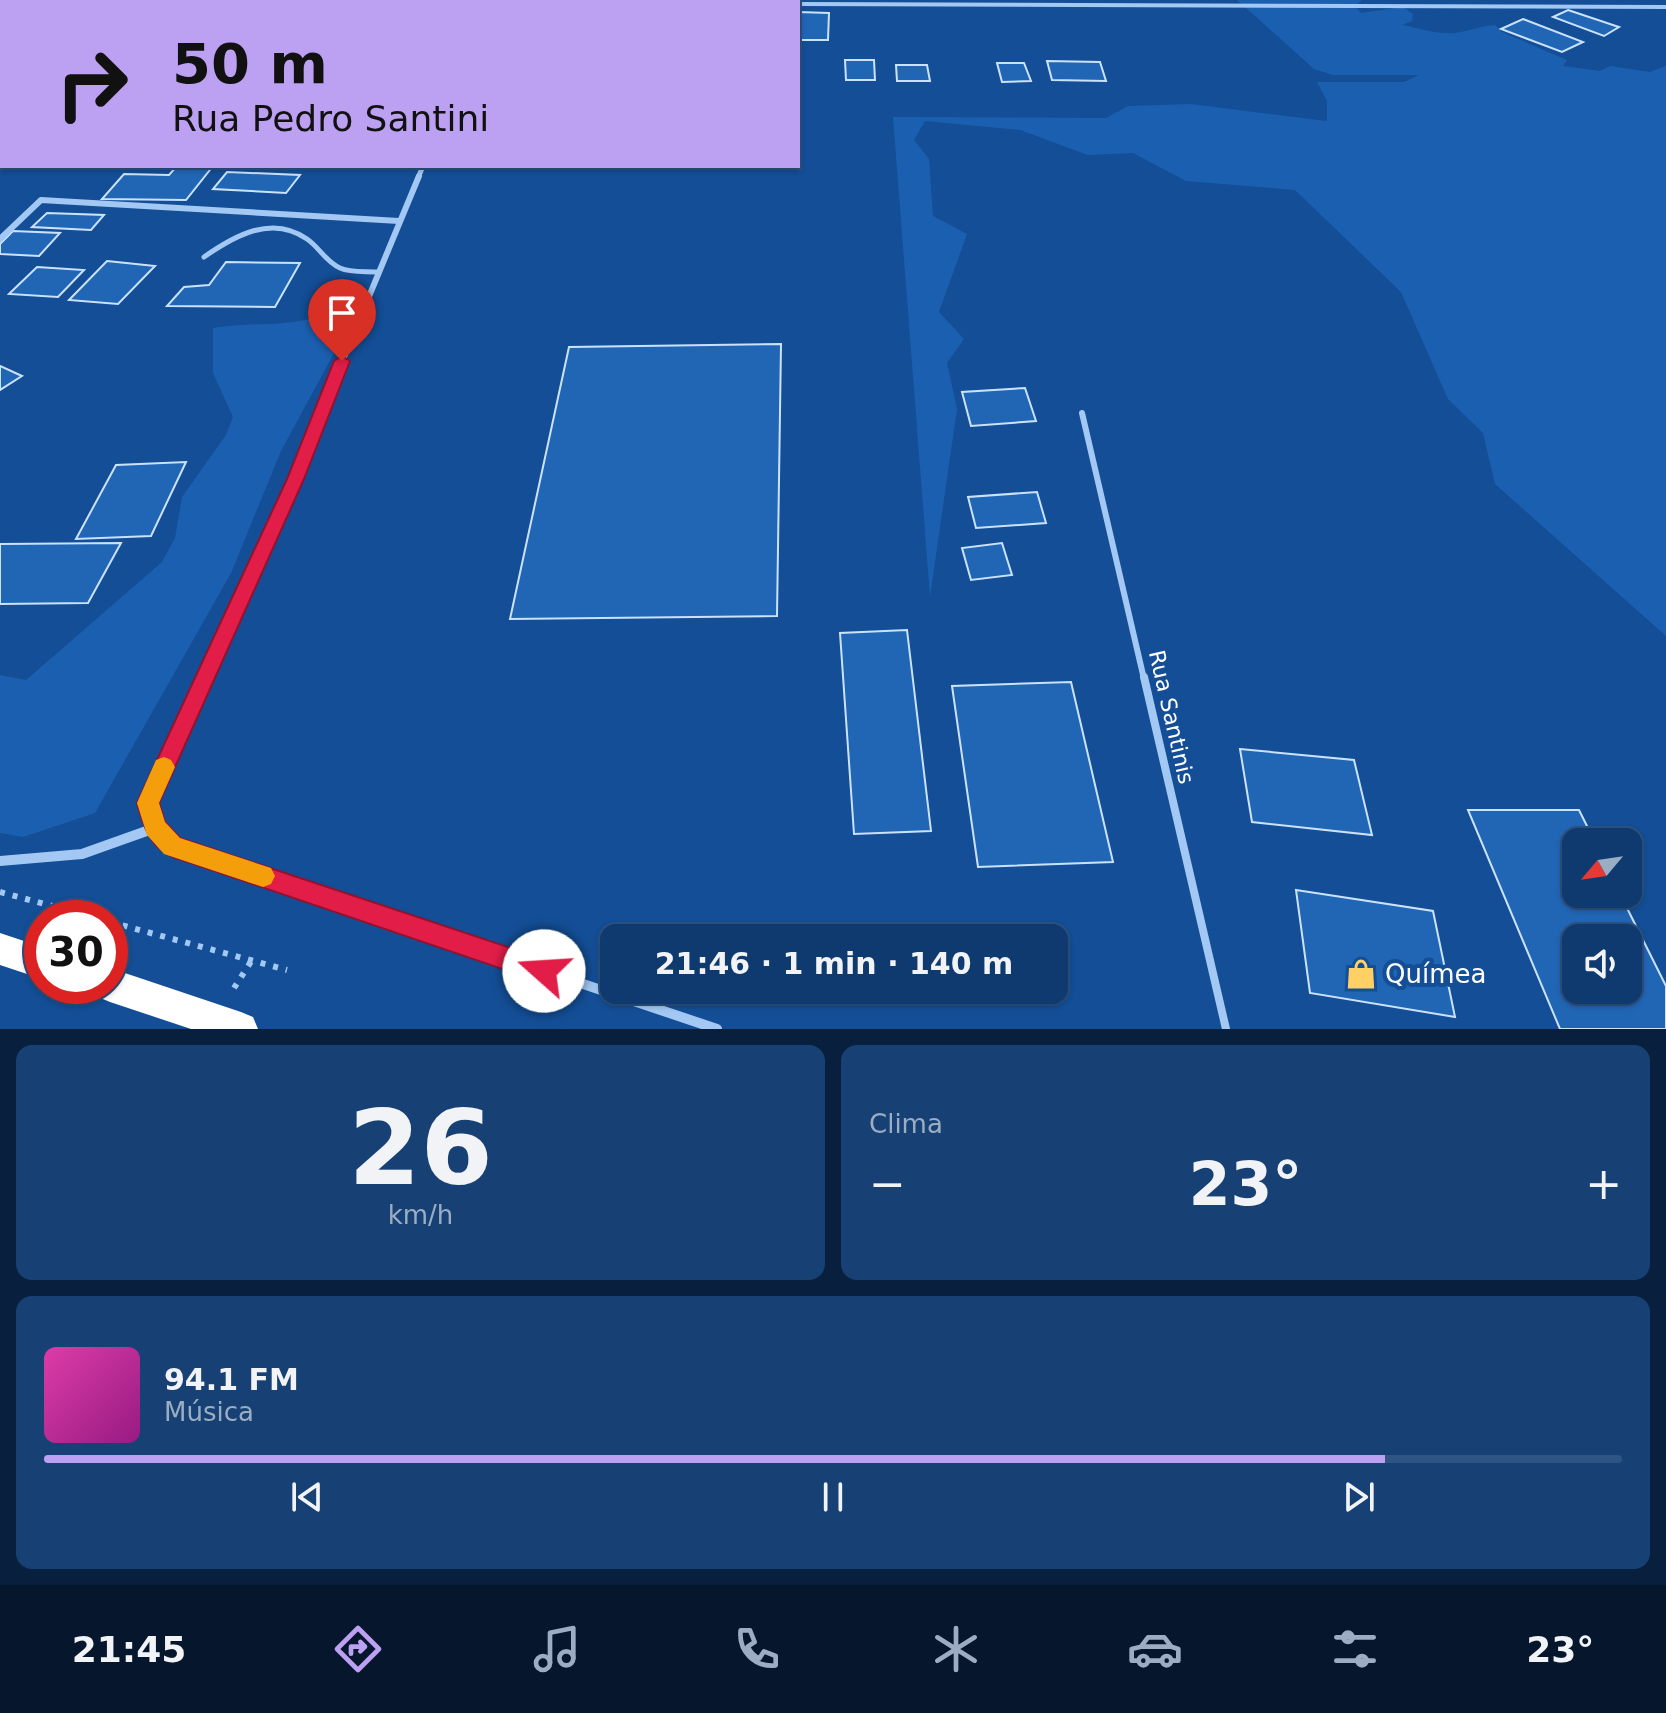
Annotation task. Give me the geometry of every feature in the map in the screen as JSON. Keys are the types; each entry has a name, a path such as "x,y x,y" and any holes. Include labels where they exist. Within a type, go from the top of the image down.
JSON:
{"highway":[{"path":"0,949 24,957"},
{"path":"128,991 241,1029"}],"street":[{"path":"422,168 377,272 295,479 148,803 155,828 173,846 717,1029"},
{"path":"0,239 41,200 399,221"},
{"path":"0,861 82,854 155,828"}],"lane":[{"path":"800,4 1666,7"},
{"path":"204,257 234,236 274,226 290,229 305,237 340,268 377,272"},
{"name":"Rua Santinis","path":"1082,413 1226,1029"}],"path":[{"path":"0,892 30,900"},
{"path":"128,927 287,970"}],"shaded area":[{"path":"1237,0 1362,0 1355,6 1361,13 1403,7 1413,14 1412,21 1402,25 1429,31 1456,33 1495,25 1502,32 1567,60 1563,66 1600,71 1610,66 1650,72 1666,66 1666,636 1495,484 1483,433 1448,399 1401,292 1295,190 1186,181 1133,153 1088,155 1020,130 925,121 914,140 929,159 933,216 967,234 939,312 964,339 947,363 957,409 930,597 893,117 1106,118 1128,106 1191,104 1327,121 1327,101 1317,82 1404,82 1419,75 1333,75 1314,69"},
{"path":"309,319 333,320 347,329 281,451 231,573 95,813 23,837 0,833 0,675 26,680 162,562 175,538 182,497 226,435 233,417 213,373 213,328"}],"building":[{"path":"1568,10 1619,27 1604,36 1553,17"},
{"path":"800,12 829,13 828,40 800,40"},
{"path":"1523,19 1583,42 1562,52 1501,29"},
{"path":"845,60 874,60 875,80 846,80"},
{"path":"1047,61 1100,62 1106,81 1052,80"},
{"path":"997,63 1024,63 1031,81 1002,82"},
{"path":"896,65 927,65 930,81 897,81"},
{"path":"175,168 211,168 186,200 102,199 124,174 169,175"},
{"path":"227,172 300,175 286,193 213,189"},
{"path":"47,213 104,215 91,230 32,227"},
{"path":"13,231 60,233 39,256 0,254 0,244"},
{"path":"107,261 155,266 118,304 69,300"},
{"path":"226,262 300,263 275,307 167,306 184,287 209,285"},
{"path":"37,267 84,270 58,297 9,294"},
{"path":"781,344 777,616 510,619 569,347"},
{"path":"0,366 22,376 0,390"},
{"path":"1025,388 1036,421 971,426 962,392"},
{"path":"186,462 151,536 76,539 116,465"},
{"path":"1037,492 1046,523 976,528 968,497"},
{"path":"121,543 88,603 0,604 0,544"},
{"path":"1002,543 1012,575 971,580 962,548"},
{"path":"907,630 931,831 854,834 840,633"},
{"path":"1071,682 1113,862 978,867 952,686"},
{"path":"1240,749 1354,760 1372,835 1252,822"},
{"path":"1468,810 1579,810 1588,828 1562,828 1562,908 1627,908 1635,924 1562,924 1562,1004 1642,1004 1642,938 1666,986 1666,1029 1560,1029"},
{"path":"1296,890 1433,911 1455,1017 1310,993"}],"slow traffic":[{"path":"164,767 148,803 155,828 173,846 263,876"}],"place":[{"name":"Químea","path":"1361,974"}],"route":[{"path":"342,361 295,479 148,803 155,828 173,846 544,971"}]}
